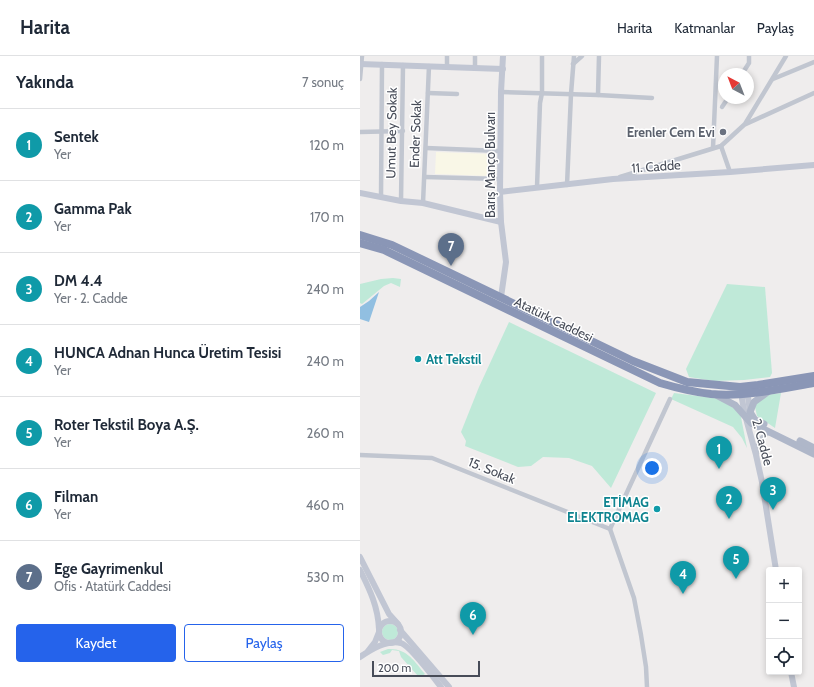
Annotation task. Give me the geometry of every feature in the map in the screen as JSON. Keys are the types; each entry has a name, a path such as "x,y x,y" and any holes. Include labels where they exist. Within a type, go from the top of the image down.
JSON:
{"highway":[{"path":"360,231 380,238 633,362 687,382 742,390 772,390 814,383"},
{"path":"360,235 392,245"},
{"name":"Atatürk Caddesi","path":"360,244 384,250 660,383 683,390 712,394 742,390"},
{"path":"742,390 758,385 814,376"}],"main road":[{"path":"747,414 754,402 772,390"},
{"path":"712,394 723,398 747,414 751,424 814,454"},
{"path":"751,424 814,448"}],"street":[{"path":"360,79 362,56"},
{"path":"447,67 448,56"},
{"path":"475,56 475,68"},
{"name":"Barış Manço Bulvarı","path":"501,297 506,262 501,222 500,192 501,92 503,56"},
{"path":"538,187 542,56"},
{"path":"567,185 574,56"},
{"path":"573,64 582,56"},
{"path":"598,95 599,56"},
{"path":"713,148 717,56"},
{"path":"746,68 749,63 749,56"},
{"path":"613,179 721,146 745,124 786,56"},
{"path":"773,79 814,62"},
{"path":"361,64 503,69"},
{"path":"381,197 382,64"},
{"name":"Umut Bey Sokak","path":"401,201 403,65"},
{"name":"Ender Sokak","path":"423,203 430,66"},
{"path":"501,92 652,98"},
{"path":"428,93 457,94"},
{"path":"745,124 814,93"},
{"path":"360,132 403,131"},
{"path":"721,146 730,172"},
{"path":"426,148 500,151"},
{"name":"11. Cadde","path":"500,192 613,179 814,165"},
{"path":"424,177 500,179"},
{"path":"360,193 401,201 423,203 501,222"},
{"path":"742,390 742,399 747,414"},
{"path":"647,687 642,643 634,598 610,529 670,399"},
{"name":"2. Cadde","path":"751,424 764,489 776,567"},
{"path":"756,455 758,442 764,435 770,432"},
{"name":"15. Sokak","path":"360,455 432,458 610,529"},
{"path":"360,557 389,614 449,687"},
{"path":"360,570 374,600 382,640 392,643"},
{"path":"367,652 375,642 382,623 387,621 394,622 399,627 399,637 392,643"},
{"path":"360,657 382,645 401,643 407,647 441,687"},
{"path":"792,675 794,687"}],"shaded area":[{"path":"436,152 490,154 489,176 435,174"}],"green space":[{"path":"393,278 401,279 400,287 391,283 384,286 362,304 360,303 360,284"},
{"path":"727,284 765,287 772,373 770,377 714,381 689,377 686,369"},
{"path":"509,322 656,393 611,488 592,466 569,458 543,457 531,466 518,467 465,446 466,441 461,432 479,387"},
{"path":"674,393 721,399 740,412 747,448 742,438 733,427 671,399"},
{"path":"781,393 775,428 757,416 755,407 762,397"},
{"path":"390,624 397,629 398,632 393,639 390,640 383,635 382,632 387,625"},
{"path":"388,649 395,649 410,656 425,674 418,676 401,657 399,651 392,650 390,653 383,655 380,652"}],"water":[{"path":"379,292 369,322 360,319 360,307"}],"place":[{"name":"Erenler Cem Evi","path":"723,132"},
{"name":"Ege Gayrimenkul","path":"451,266"},
{"name":"Att Tekstil","path":"418,359"},
{"name":"Sentek","path":"719,469"},
{"name":"ETİMAG ELEKTROMAG","path":"657,509"},
{"name":"DM 4.4","path":"773,510"},
{"name":"Gamma Pak","path":"729,519"},
{"name":"Roter Tekstil Boya A.Ş.","path":"736,579"},
{"name":"HUNCA Adnan Hunca Üretim Tesisi","path":"683,594"},
{"name":"Filman","path":"473,635"}]}
